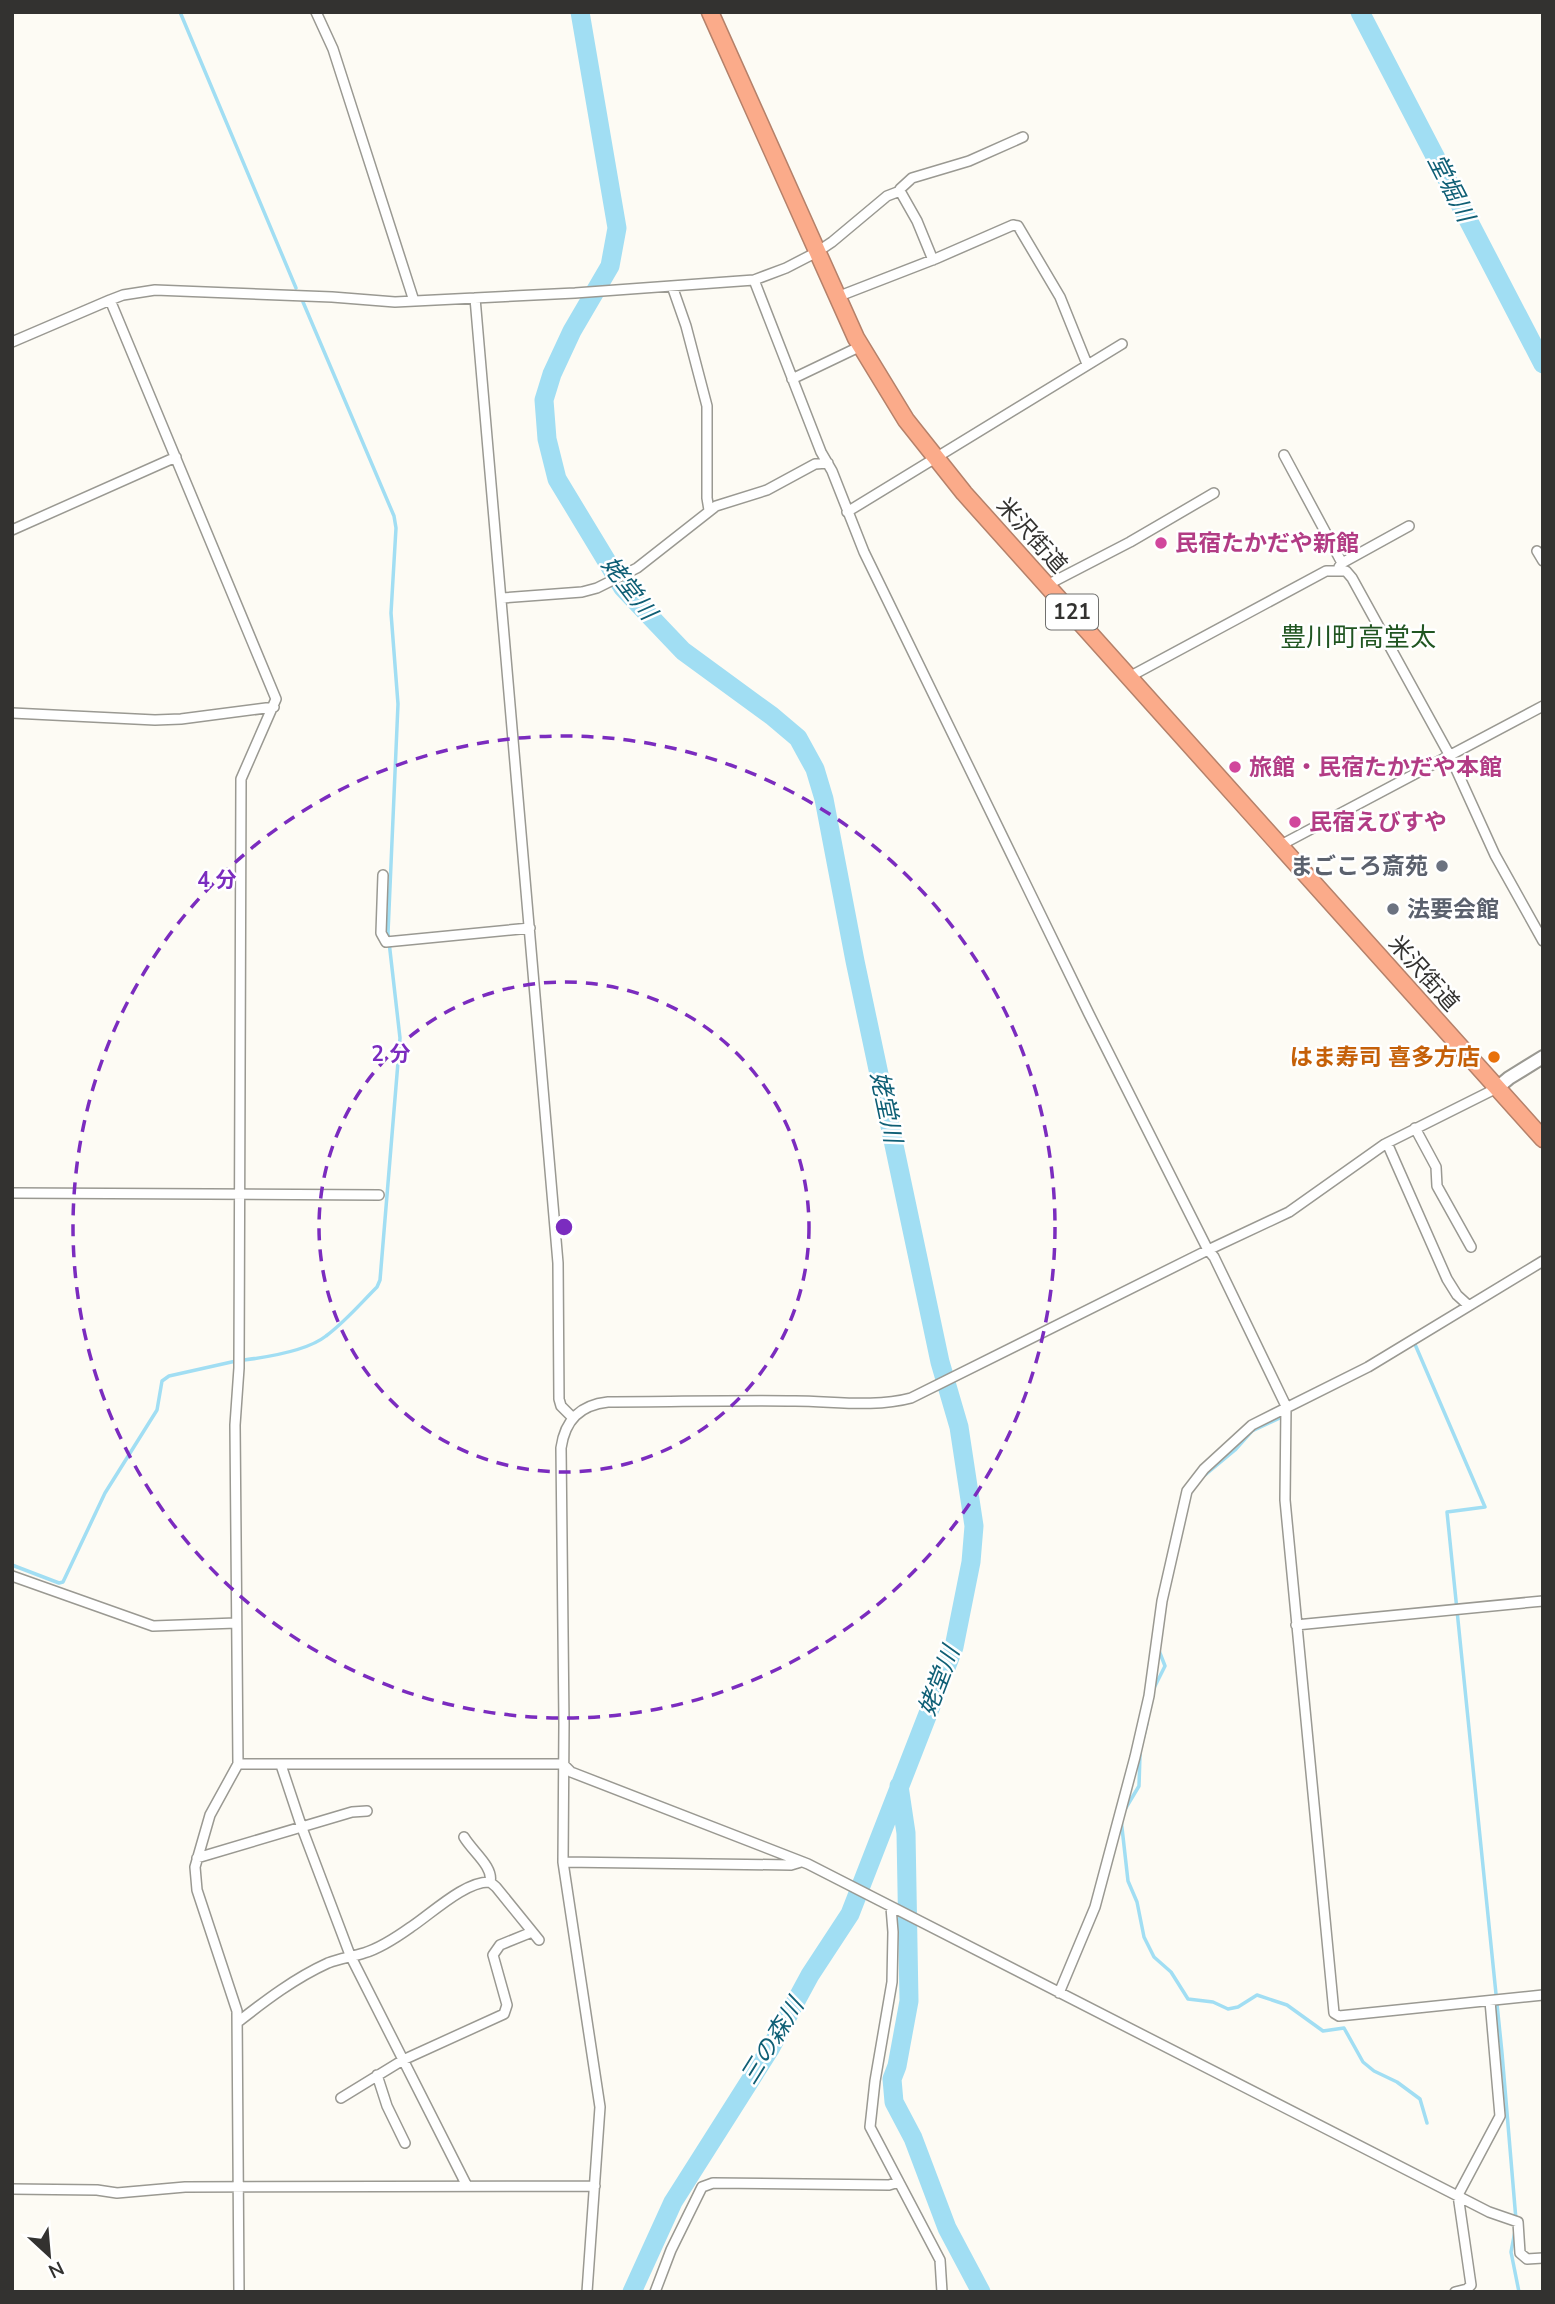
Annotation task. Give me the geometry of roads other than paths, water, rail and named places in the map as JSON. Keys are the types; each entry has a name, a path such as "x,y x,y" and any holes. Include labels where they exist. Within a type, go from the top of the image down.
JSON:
{"highway":[{"name":"米沢街道","path":"710,12 837,297 861,346 906,420 964,494 1543,1139"}],"street":[{"path":"316,12 333,49 414,301"},
{"path":"12,342 123,295 155,290 395,302 754,280 817,252 887,196 900,191 912,178 969,161 1023,137"},
{"path":"900,191 917,221 933,260"},
{"path":"837,297 933,260 1013,225 1018,226 1060,297 1087,364"},
{"path":"754,280 821,452 864,552 1286,1406 1285,1500 1334,2013 1339,2015 1543,1995"},
{"path":"672,286 686,326 707,406 709,510"},
{"path":"475,298 558,1263 559,1399 561,1406 573,1418"},
{"path":"110,300 276,699 241,779 239,1368 235,1425 238,1764 210,1815 195,1867 197,1889 237,2011 239,2292"},
{"path":"847,512 1122,344"},
{"path":"792,379 861,346"},
{"path":"1284,455 1339,566 1352,578 1450,756 1495,855 1543,941"},
{"path":"12,530 176,457"},
{"path":"502,598 582,592 597,588 632,571 709,510 767,490 816,464 828,463"},
{"path":"1046,585 1130,542 1214,493"},
{"path":"1129,677 1409,526"},
{"path":"1537,551 1543,561"},
{"path":"1279,846 1543,705"},
{"path":"12,713 155,720 274,707"},
{"path":"383,875 381,933 386,942 530,928"},
{"path":"587,2292 600,2108 563,1862 561,1448 563,1436 573,1418 581,1409 608,1402 880,1403 903,1400 1289,1212 1387,1143 1497,1088 1509,1077 1543,1057"},
{"path":"1415,1128 1436,1167 1437,1186 1471,1247"},
{"path":"1387,1143 1447,1279 1457,1295 1468,1305"},
{"path":"12,1193 379,1195"},
{"path":"1059,1993 1095,1907 1135,1757 1149,1696 1162,1601 1185,1497 1204,1469 1244,1431 1286,1406 1368,1367 1543,1261"},
{"path":"12,1576 153,1626 236,1623"},
{"path":"1296,1625 1543,1601"},
{"path":"238,1764 563,1764 570,1772 802,1862 846,1883 1497,2216 1518,2222 1520,2253 1527,2259 1543,2258"},
{"path":"281,1765 350,1955 467,2186"},
{"path":"197,1858 352,1812 367,1811"},
{"path":"341,2098 403,2060 504,2014 507,2005 493,1955 500,1945 536,1936 490,1882 491,1873 487,1865 464,1837"},
{"path":"563,1862 791,1865 802,1862"},
{"path":"237,2022 272,1995 320,1967 381,1947 450,1900 478,1884 490,1882"},
{"path":"893,1908 892,1982 870,2127 940,2260 942,2292"},
{"path":"1455,2292 1467,2290 1471,2285 1458,2195 1500,2116 1490,2001"},
{"path":"377,2076 387,2106 405,2143"},
{"path":"655,2292 671,2250 702,2187 713,2183 889,2185 899,2182"},
{"path":"12,2189 97,2190 117,2193 185,2187 595,2186"}],"waterway":[{"path":"180,12 296,288"},
{"name":"姥堂川","path":"580,12 617,228 610,266 572,331 552,374 544,400 547,439 557,479 623,588 683,651 798,738 815,769 824,799 855,961 940,1362 959,1427 974,1526 971,1562 954,1647 850,1914 810,1975 770,2049 673,2202 632,2292"},
{"name":"堂堀川","path":"1360,12 1543,364"},
{"path":"244,1360 309,1346 340,1325 377,1287 380,1280 400,1038 388,933 398,704 391,613 396,528 394,516 303,302"},
{"path":"1414,1342 1485,1507 1447,1512 1502,2053 1516,2220"},
{"path":"12,1565 59,1583 63,1582 105,1493 157,1410 162,1381 169,1376 236,1361"},
{"path":"1205,1475 1235,1450 1252,1431 1284,1416"},
{"path":"1154,1688 1165,1666 1158,1648"},
{"path":"1143,1739 1147,1723"},
{"path":"1124,1811 1139,1786 1140,1754"},
{"name":"姥堂川","path":"899,1786 906,1833 909,2001 897,2066 892,2079 894,2102 913,2138 947,2228 981,2292"},
{"path":"1121,1819 1128,1881 1137,1902 1144,1937 1154,1957 1171,1972 1188,1999 1213,2002 1228,2009 1238,2007 1257,1995 1287,2005 1323,2031 1344,2028 1363,2062 1420,2099 1427,2123"},
{"path":"1515,2231 1511,2252 1519,2292"}],"place":[{"name":"民宿たかだや新館","path":"1161,543"},
{"name":"旅館・民宿たかだや本館","path":"1235,767"},
{"name":"民宿えびすや","path":"1295,822"},
{"name":"まごころ斎苑","path":"1442,866"},
{"name":"法要会館","path":"1393,909"},
{"name":"はま寿司 喜多方店","path":"1494,1057"}],"district":[{"name":"豊川町高堂太","path":"1358,637"}],"water label":[{"name":"三の森川","path":"772,2041"}]}
